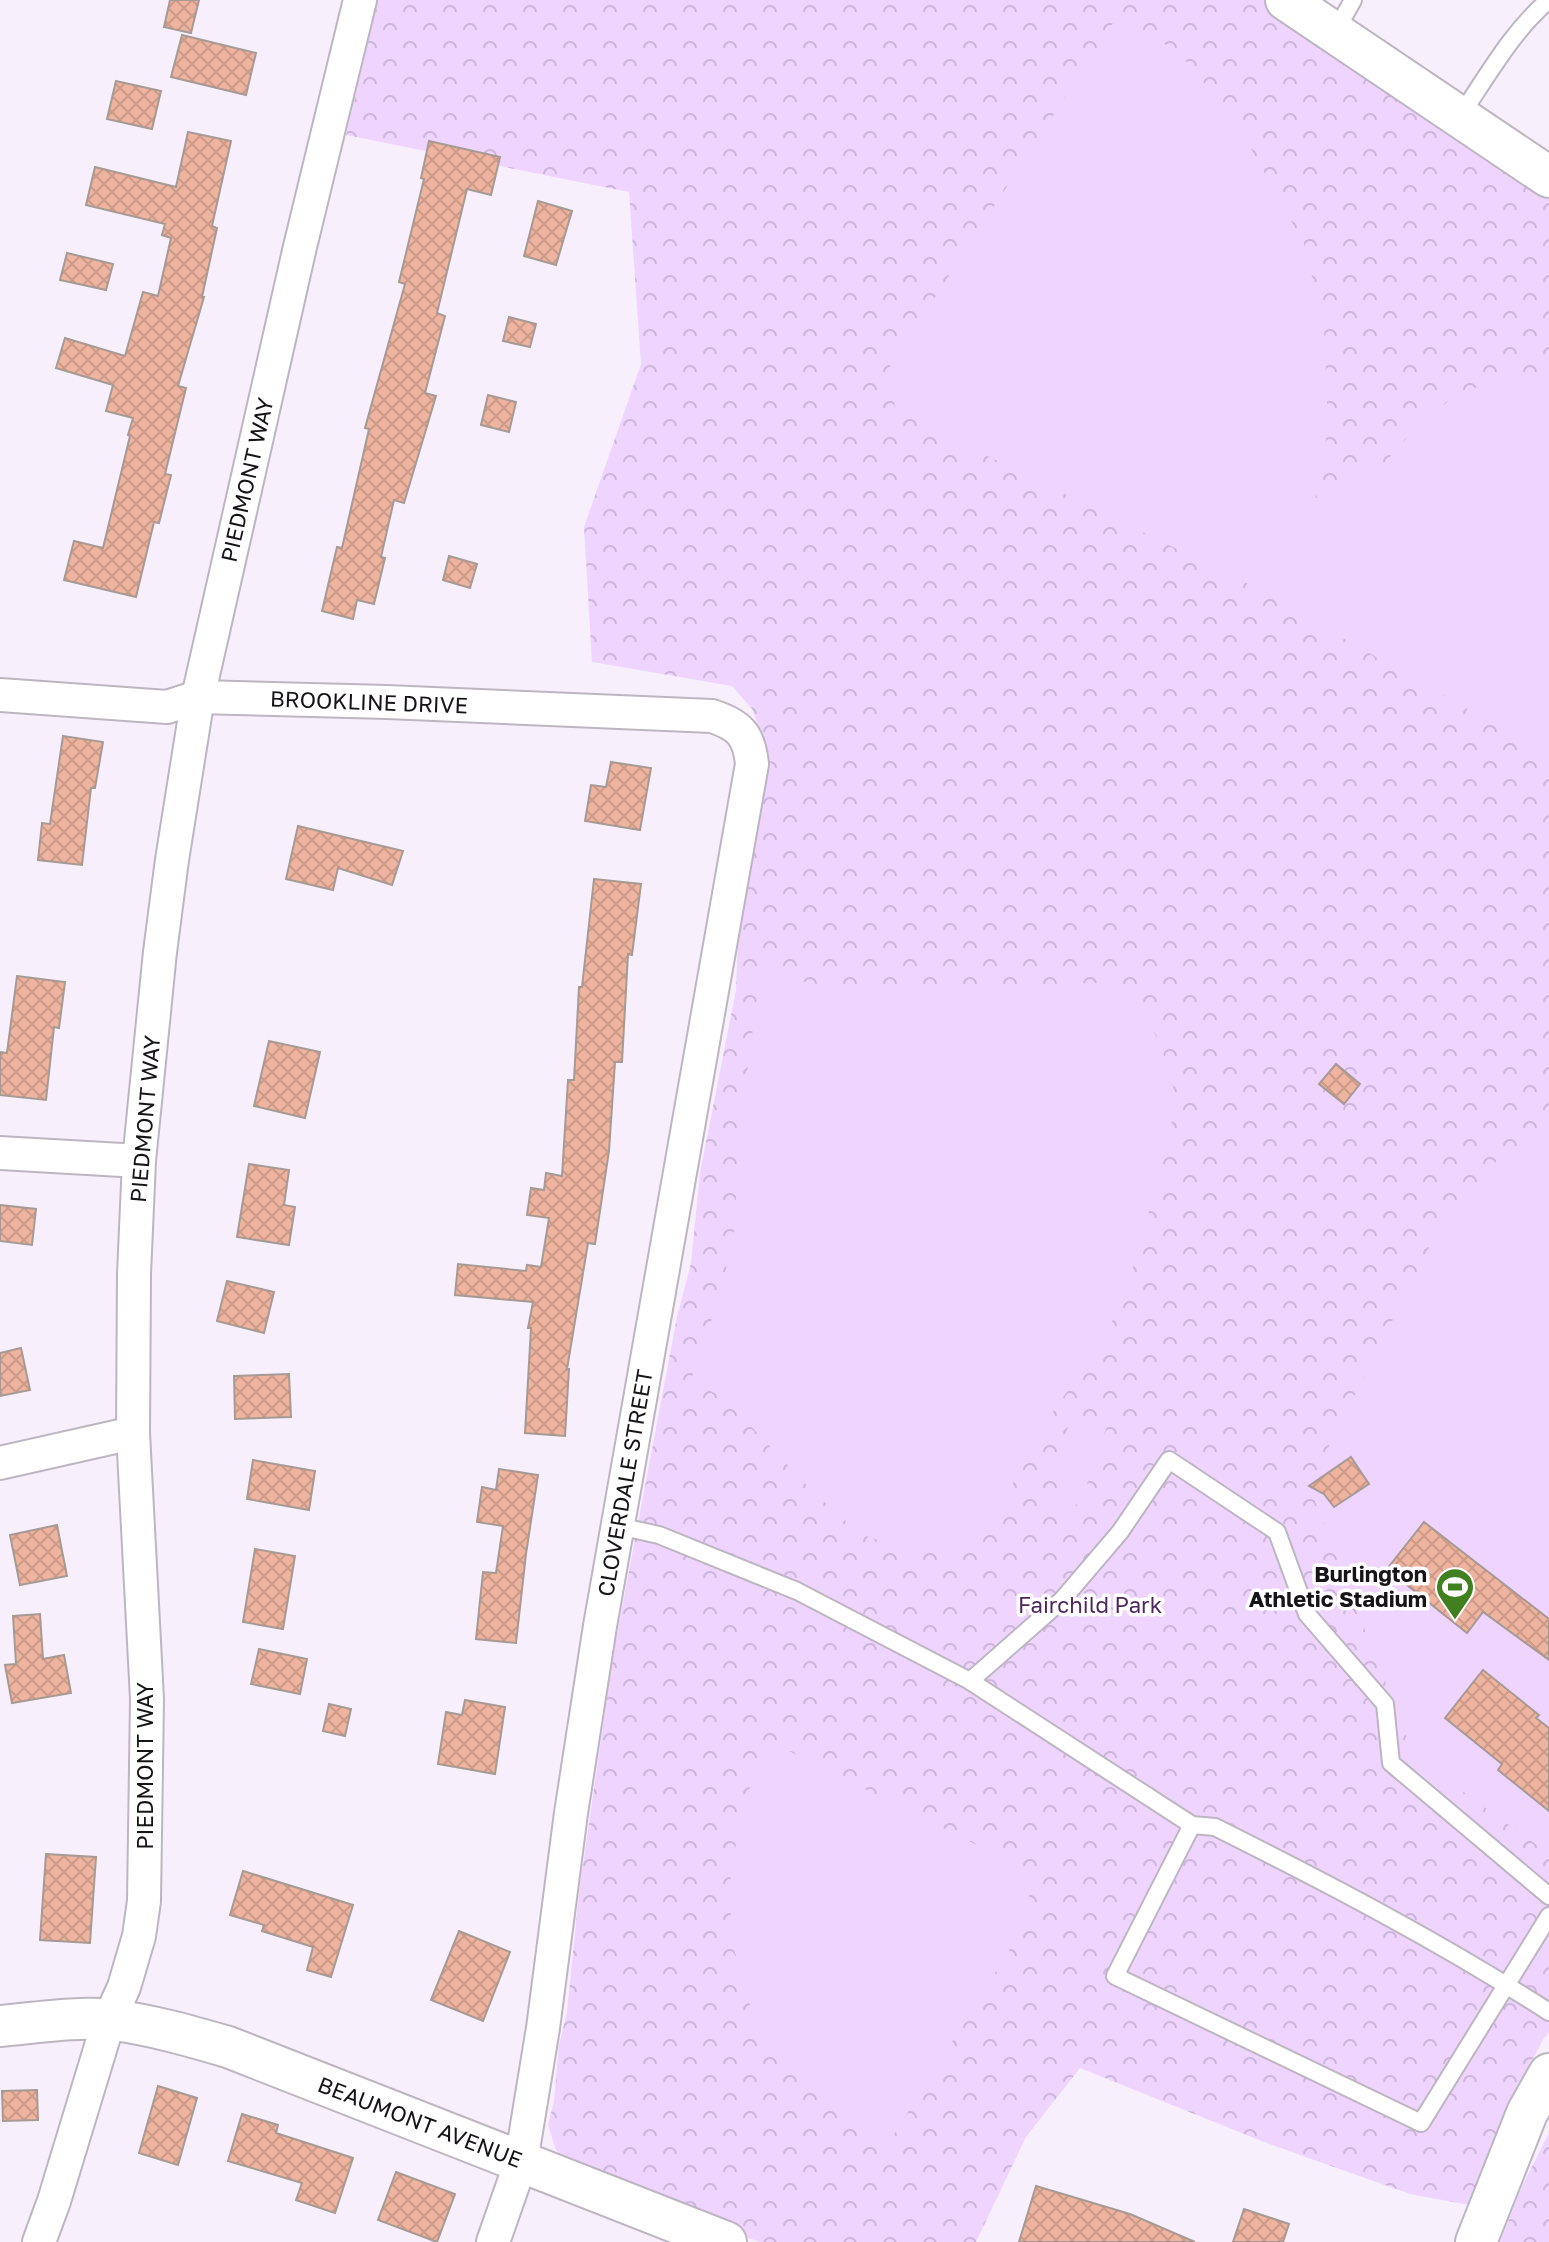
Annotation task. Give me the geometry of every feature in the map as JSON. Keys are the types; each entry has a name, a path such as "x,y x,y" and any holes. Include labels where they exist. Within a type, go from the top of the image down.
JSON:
{"street":[{"name":"PIEDMONT WAY","path":"39,2242 109,2020 128,1975 139,1936 144,1901 147,1699 133,1433 134,1274 139,1161 160,952 198,697 299,251 360,0"},
{"path":"1286,0 1344,16 1459,117 1549,177"},
{"name":"BROOKLINE DRIVE","path":"0,695 167,707 198,697 712,716 738,727"},
{"name":"CLOVERDALE STREET","path":"493,2242 521,2162 600,1626 752,764 746,737 738,727"},
{"path":"0,1153 139,1161"},
{"path":"0,1463 133,1433"},
{"name":"BEAUMONT AVENUE","path":"0,2026 109,2020 158,2027 228,2047 726,2242"},
{"path":"1476,2242 1527,2113 1549,2074"}],"lane":[{"path":"1459,117 1525,23 1549,0"},
{"path":"970,1681 1062,1600 1120,1532 1169,1460 1277,1532 1307,1614 1385,1704 1391,1763 1549,1896"},
{"path":"618,1526 659,1535 797,1591 970,1681 1192,1825 1215,1827 1355,1897 1549,2012"},
{"path":"1192,1825 1115,1976 1421,2123 1549,1916"}],"green space":[{"name":"Fairchild Park","path":"378,0 1263,0 1319,33 1549,193 1549,2032 1501,2119 1469,2205 1410,2194 1264,2142 1080,2068 1026,2137 976,2242 760,2242 696,2220 570,2168 555,2148 548,2124 567,2012 579,1892 614,1650 677,1317 691,1263 700,1173 736,990 740,883 756,785 766,745 752,709 732,686 592,662 584,527 641,364 629,192 346,135"},
{"path":"1119,14 1180,54 1235,120 1304,244 1324,326 1328,427 1315,501 1341,480 1384,463 1415,429 1457,394 1521,373 1549,372 1549,756 1252,586 896,411 887,371"},
{"path":"760,972 809,983 864,988 1097,983 1115,988 1131,1001 1147,1018 1161,1046 1174,1090 1171,1130 1121,1303 1100,1346 1056,1407 994,1517 968,1539 948,1546 899,1547 860,1534 812,1491 748,1423 716,1394 691,1380 718,1301 735,1226 737,1155"},
{"name":"Burlington Athletic Stadium","path":"1549,1126 1549,1854 1414,1756 1309,1486 1442,1222 1501,1156"},
{"path":"1073,1414 1107,1426 1086,1487 1068,1519 1049,1516 1062,1482 1050,1478"},
{"path":"769,1741 1025,1869 1032,1914 888,2144 848,2123 813,2091 776,2051 750,2005 731,1939 730,1883 741,1809"},
{"path":"1549,2133 1549,2242 1500,2242 1522,2186"}],"building":[{"path":"170,0 199,0 191,33 164,27"},
{"path":"182,35 256,53 246,95 171,77"},
{"path":"116,81 161,91 152,129 107,119"},
{"path":"188,132 231,141 212,226 217,228 204,297 178,386 186,388 165,474 171,475 159,523 154,522 136,597 64,580 74,541 103,548 133,418 106,411 113,385 56,368 65,338 125,356 143,292 158,296 171,238 162,235 165,224 86,205 95,167 176,187"},
{"path":"429,141 500,157 491,195 467,189 437,313 445,316 425,393 436,396 404,503 394,500 374,604 357,600 353,619 322,611 337,547 342,548 369,429 365,428 405,284 399,282 424,179 421,178"},
{"path":"538,201 572,211 556,265 524,256"},
{"path":"67,253 113,264 106,290 60,280"},
{"path":"509,317 536,324 530,347 503,341"},
{"path":"488,395 516,402 509,432 481,425"},
{"path":"449,556 477,564 470,588 443,580"},
{"path":"63,736 103,742 95,788 91,788 82,865 38,860 42,823 50,824"},
{"path":"611,762 651,768 640,830 585,821 591,785 606,787"},
{"path":"298,826 403,851 392,885 338,868 333,890 286,879"},
{"path":"594,879 641,884 632,955 628,954 622,1062 615,1062 609,1151 595,1244 588,1243 567,1369 565,1436 525,1433 531,1328 528,1328 533,1302 455,1295 458,1264 526,1271 527,1265 541,1267 549,1218 527,1215 531,1188 544,1190 546,1173 562,1176 568,1080 574,1080 579,987 582,987"},
{"path":"17,976 65,982 59,1028 54,1027 46,1100 0,1095 0,1052 7,1053"},
{"path":"269,1041 320,1052 305,1118 254,1106"},
{"path":"1336,1064 1360,1084 1344,1104 1319,1084"},
{"path":"249,1164 289,1170 284,1205 295,1207 289,1245 237,1237"},
{"path":"0,1205 36,1209 32,1245 0,1241"},
{"path":"227,1281 274,1292 264,1333 217,1321"},
{"path":"21,1348 30,1390 0,1396 0,1353"},
{"path":"289,1374 291,1417 235,1419 234,1376"},
{"path":"1351,1457 1369,1484 1334,1507 1324,1494 1309,1486"},
{"path":"253,1460 315,1471 309,1510 247,1499"},
{"path":"499,1469 538,1475 516,1643 476,1639 483,1572 496,1573 503,1526 477,1522 482,1487 496,1490"},
{"path":"1424,1522 1549,1619 1549,1660 1483,1612 1467,1633 1387,1569"},
{"path":"57,1525 67,1576 20,1585 10,1535"},
{"path":"255,1549 295,1556 283,1629 243,1622"},
{"path":"40,1614 43,1659 64,1655 71,1693 12,1703 5,1665 16,1664 13,1616"},
{"path":"259,1649 307,1659 300,1694 251,1684"},
{"path":"1483,1670 1539,1715 1536,1718 1549,1728 1549,1811 1498,1770 1502,1764 1445,1718"},
{"path":"465,1700 505,1707 495,1774 438,1764 446,1712 462,1715"},
{"path":"329,1704 351,1709 345,1736 323,1731"},
{"path":"46,1854 96,1857 90,1943 40,1940"},
{"path":"243,1871 353,1905 331,1977 307,1970 313,1947 262,1931 264,1925 230,1915"},
{"path":"459,1931 510,1952 483,2021 431,2000"},
{"path":"158,2086 197,2098 178,2165 139,2153"},
{"path":"37,2090 38,2120 3,2121 2,2091"},
{"path":"242,2114 278,2125 276,2133 353,2158 335,2213 296,2200 302,2183 228,2161"},
{"path":"396,2172 455,2194 437,2242 378,2220"},
{"path":"1036,2186 1130,2214 1195,2242 1019,2242"},
{"path":"1244,2209 1289,2224 1283,2242 1233,2242"}],"place":[{"name":"Burlington Athletic Stadium","path":"1455,1621"}]}
